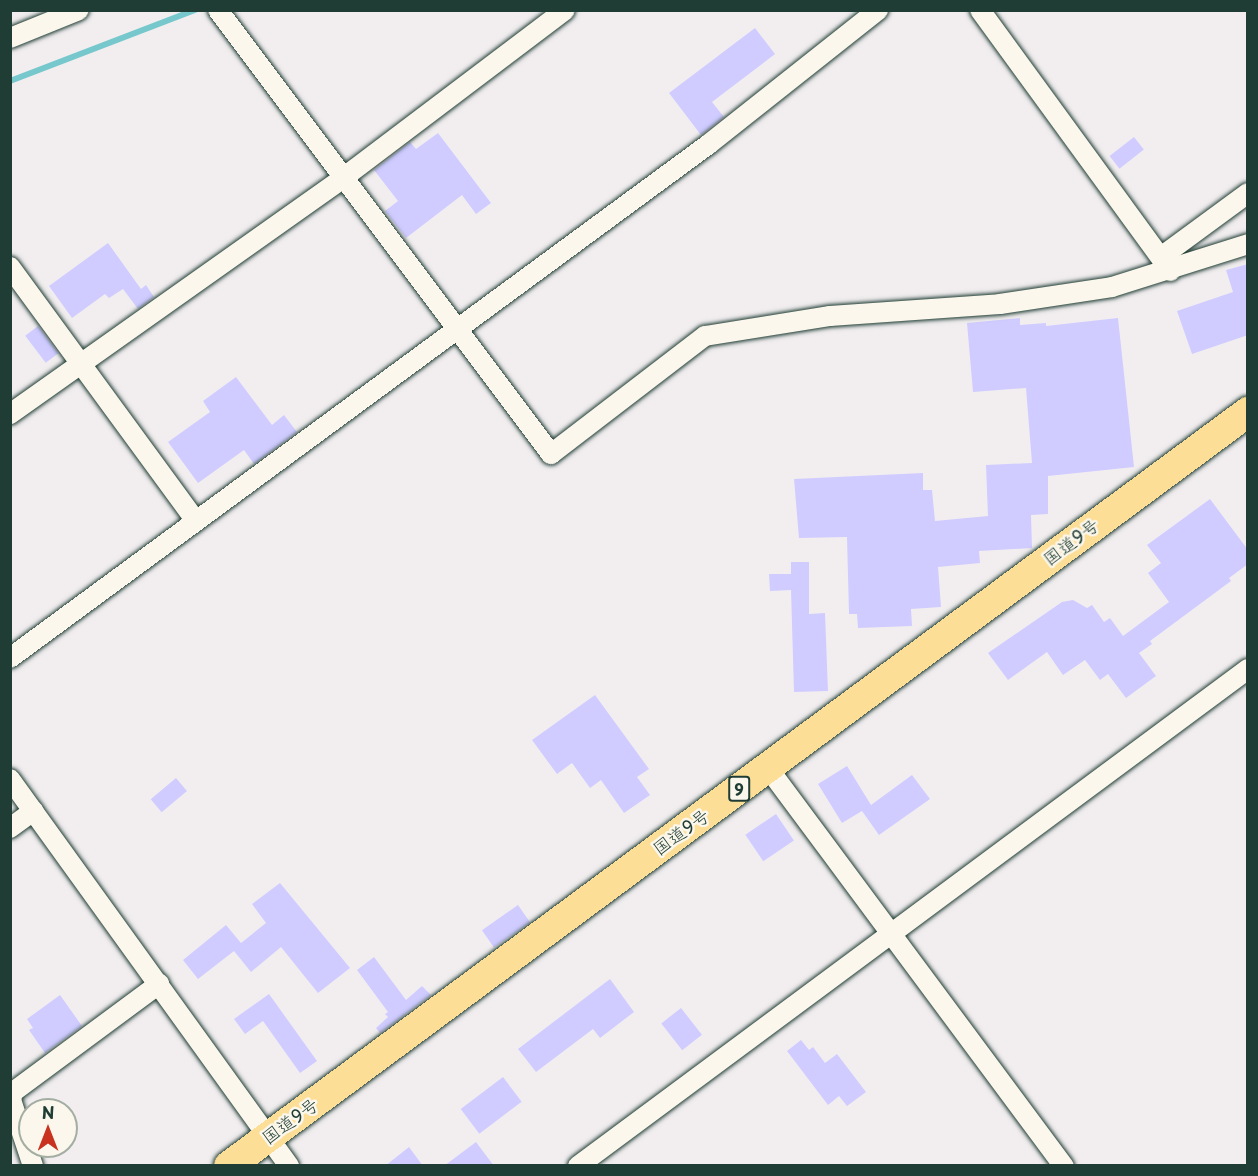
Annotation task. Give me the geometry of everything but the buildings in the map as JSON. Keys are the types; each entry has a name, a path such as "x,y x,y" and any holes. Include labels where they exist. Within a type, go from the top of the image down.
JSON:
{"highway":[{"name":"国道9号","path":"229,1166 1248,412"}],"street":[{"path":"10,38 79,10"},
{"path":"218,10 457,332 551,454 705,336 830,316 1000,304 1113,287 1166,264 1248,244"},
{"path":"10,414 342,178 565,10"},
{"path":"10,658 457,332 709,144 878,10"},
{"path":"980,10 1166,264"},
{"path":"1166,264 1248,193"},
{"path":"10,267 196,521"},
{"path":"578,1166 1248,669"},
{"path":"768,768 890,935 1065,1166"},
{"path":"10,779 289,1166"},
{"path":"10,828 33,811"},
{"path":"33,1166 11,1100 13,1092 159,984"}],"waterway":[{"path":"10,81 195,10"}]}
